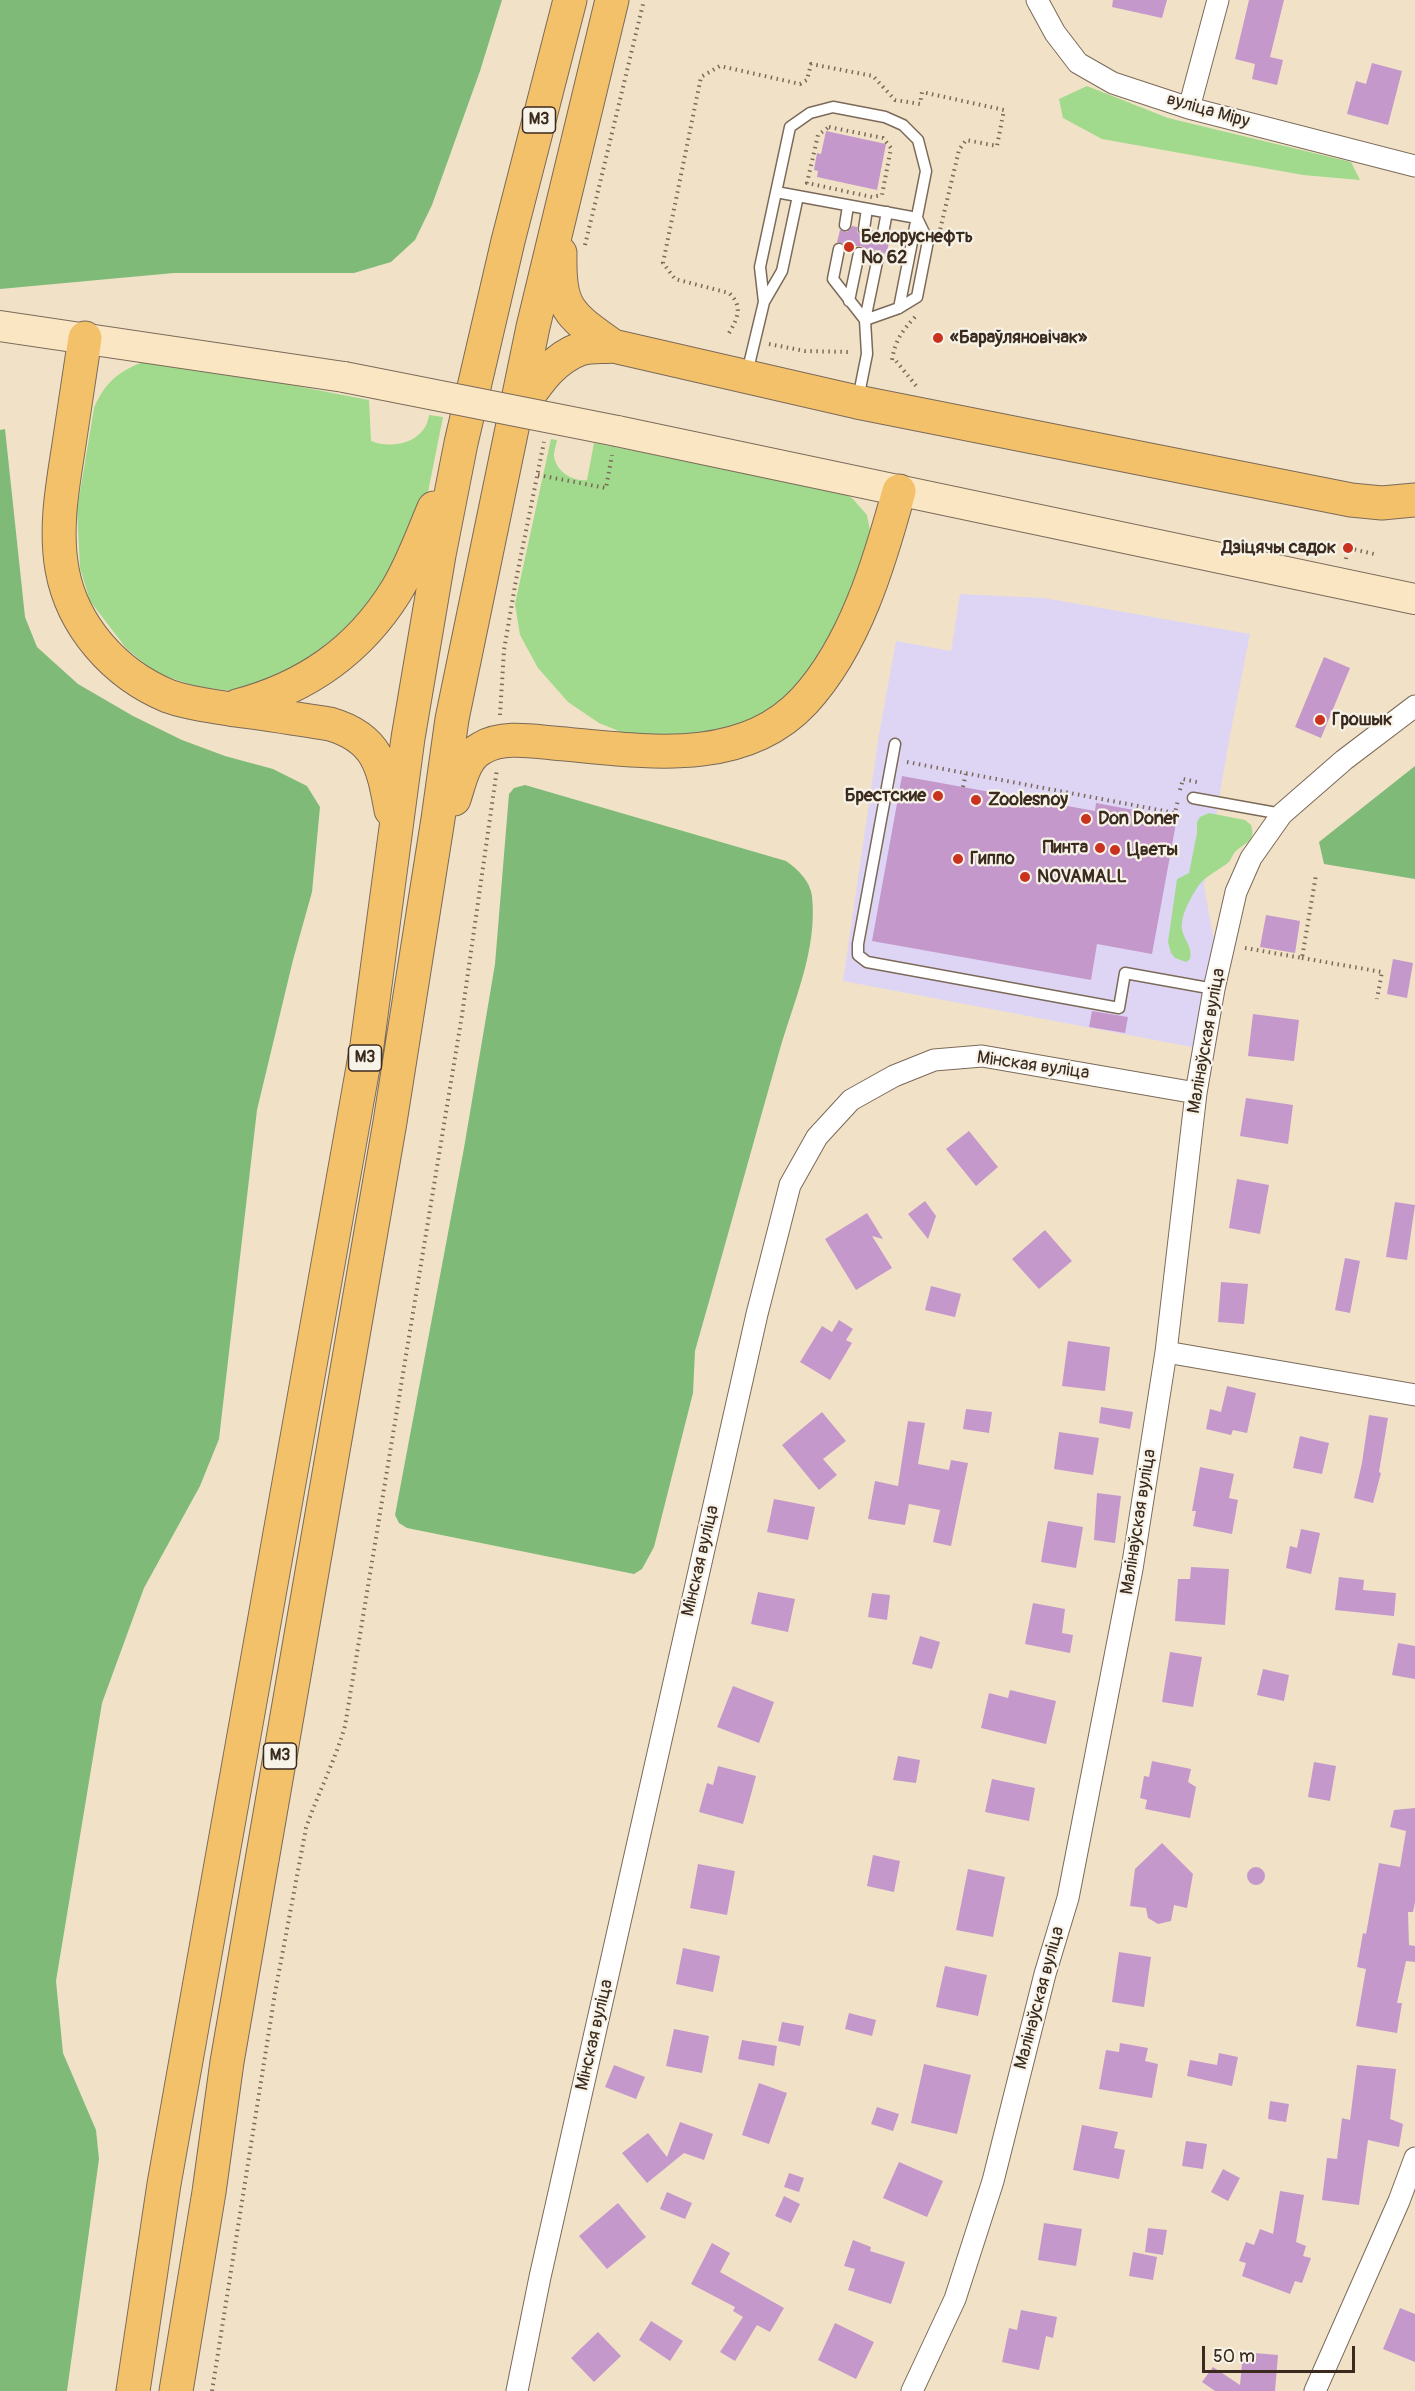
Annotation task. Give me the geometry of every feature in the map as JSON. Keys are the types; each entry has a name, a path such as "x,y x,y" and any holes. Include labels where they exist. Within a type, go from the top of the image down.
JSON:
{"highway":[{"name":"М3","path":"133,2391 164,2184 367,1045 408,738 435,578 461,443 508,241 570,0"},
{"name":"М3","path":"176,2391 209,2192 229,2050 390,1122 452,719 512,419 612,0"},
{"path":"561,206 560,283 563,300 587,327 613,346"},
{"path":"86,338 61,499 59,534 62,568 70,597 81,621 97,644 119,667 143,684 169,696 198,704 330,724 345,728 358,736 370,746 384,773 396,833"},
{"path":"512,419 546,372 561,359 580,349 613,346 857,402 1351,500 1382,503 1415,500"},
{"path":"226,708 279,693 303,681 346,651 365,632 396,590 409,567 461,443"},
{"path":"429,874 461,777 470,758 482,747 520,740 622,749 694,751 727,746 783,719 803,702 817,685 855,619 877,564 899,491"}],"main road":[{"path":"0,326 344,377 617,431 1415,599"}],"street":[{"name":"вуліца Міру","path":"1037,0 1055,33 1078,63 1113,83 1190,108 1415,166"},
{"path":"1190,108 1218,0"},
{"name":"Малінаўская вуліца","path":"912,2391 955,2300 993,2181 1045,1974 1068,1898 1132,1569 1166,1352 1196,1093 1214,989 1236,892 1251,858 1282,814 1344,760 1415,706"},
{"name":"Мінская вуліца","path":"517,2391 540,2277 757,1314 790,1185 817,1137 851,1100 894,1076 934,1060 982,1056 1196,1093"},
{"path":"1166,1352 1415,1395"},
{"path":"1315,2391 1399,2201 1415,2158"}],"lane":[{"path":"764,302 760,267 790,127 810,113 834,107 885,117 903,125 918,140 926,171 899,308"},
{"path":"776,192 917,218"},
{"path":"747,376 764,302 783,272 798,196"},
{"path":"844,225 848,206"},
{"path":"864,229 867,209"},
{"path":"883,233 887,212"},
{"path":"865,320 899,308 917,297 928,241 917,218"},
{"path":"839,249 833,279 865,320"},
{"path":"849,301 859,253"},
{"path":"857,402 867,354 865,320 878,257"},
{"path":"895,744 858,944 858,955 867,962 1119,1008 1125,973 1214,989"},
{"path":"1192,798 1282,814"}],"path":[{"path":"583,253 644,0"},
{"path":"729,333 736,321 739,307 735,299 729,293 675,279 663,263 701,77 720,66 800,84 807,80 811,64 873,76 895,100 920,104 922,92 1004,110 997,146 966,140 958,150 938,241"},
{"path":"829,127 883,138 891,148 882,195 872,197 807,183 818,135 829,127"},
{"path":"892,360 899,335 922,309"},
{"path":"768,344 805,351 848,352"},
{"path":"538,475 606,488 617,431"},
{"path":"500,717 504,650 546,433"},
{"path":"908,762 1109,803 1175,813 1183,779 1200,782"},
{"path":"212,2391 275,1993 306,1828 337,1753 345,1726 462,1015 497,764"},
{"path":"963,787 966,773"},
{"path":"1302,958 1316,875"},
{"path":"1245,948 1382,972 1377,999"}],"shaded area":[{"path":"960,594 1044,598 1250,634 1204,886 1215,946 1197,1048 843,981 879,734 896,641 951,651"}],"green space":[{"path":"0,0 502,0 480,71 432,205 415,240 391,262 354,273 174,273 0,289"},
{"path":"1087,86 1168,118 1351,162 1360,180 1303,175 1102,139 1063,118 1059,99"},
{"path":"144,362 172,362 369,400 371,441 380,444 407,442 422,432 429,415 443,417 423,517 401,562 344,633 314,659 265,685 231,691 198,687 156,673 126,648 90,601 80,568 77,510 94,408 113,379 127,369"},
{"path":"5,429 25,617 37,647 78,684 133,716 182,740 225,756 273,769 307,786 320,807 312,892 257,1110 219,1439 200,1486 144,1588 102,1703 56,1981 63,2053 96,2130 99,2159 67,2391 0,2391 0,430"},
{"path":"551,439 557,440 554,455 558,466 566,474 576,479 587,480 594,443 840,491 852,498 867,515 871,536 848,601 821,657 779,704 749,722 704,739 631,736 599,723 568,702 538,668 520,635 515,604"},
{"path":"1415,766 1415,879 1324,864 1319,842"},
{"path":"525,785 786,861 803,876 812,896 813,917 808,957 695,1351 693,1393 654,1547 642,1569 634,1574 407,1528 399,1523 395,1515 464,1148 495,964 509,794 514,788"},
{"path":"1209,813 1245,820 1251,825 1252,834 1250,840 1234,853 1229,862 1202,881 1190,900 1182,924 1190,951 1190,959 1186,962 1175,958 1168,942 1177,879 1189,873 1197,822 1200,817"}],"building":[{"path":"1113,0 1167,0 1162,18 1112,7"},
{"path":"1249,0 1284,0 1270,57 1283,60 1277,85 1252,79 1255,64 1235,59"},
{"path":"1372,63 1402,71 1388,125 1347,114 1356,81 1366,84"},
{"path":"826,131 886,144 877,190 817,177 818,171 814,170 817,153 821,154"},
{"path":"852,226 857,227 857,232 862,236 867,236 871,230 876,231 876,236 881,240 886,240 891,235 885,259 885,254 880,250 875,250 871,256 866,255 866,250 861,246 856,246 852,252 846,251 844,244 837,242 840,230 847,232"},
{"path":"1324,657 1350,668 1321,738 1295,727"},
{"name":"NOVAMALL","path":"902,776 1095,811 1096,803 1177,818 1152,954 1097,944 1091,980 872,941"},
{"path":"1266,915 1300,921 1295,953 1260,947"},
{"path":"1393,959 1413,963 1407,998 1387,994"},
{"path":"1092,1011 1128,1017 1125,1033 1089,1027"},
{"path":"1253,1014 1299,1020 1294,1061 1248,1056"},
{"path":"1246,1098 1293,1105 1288,1144 1240,1136"},
{"path":"969,1131 998,1167 976,1186 946,1149"},
{"path":"1237,1179 1269,1185 1260,1234 1229,1228"},
{"path":"925,1201 936,1216 928,1239 908,1214"},
{"path":"1395,1202 1415,1205 1407,1260 1386,1257"},
{"path":"867,1213 883,1239 872,1236 892,1268 856,1290 825,1239"},
{"path":"1045,1230 1072,1261 1039,1289 1012,1259"},
{"path":"1345,1258 1360,1261 1350,1313 1335,1310"},
{"path":"1221,1282 1248,1284 1244,1324 1218,1322"},
{"path":"931,1286 961,1294 955,1317 925,1310"},
{"path":"839,1320 853,1329 846,1340 852,1343 830,1380 800,1362 822,1326 832,1332"},
{"path":"1068,1341 1110,1347 1105,1391 1062,1386"},
{"path":"1227,1386 1256,1393 1247,1433 1233,1430 1231,1435 1206,1429 1210,1409 1221,1412"},
{"path":"1101,1407 1133,1412 1130,1429 1099,1423"},
{"path":"966,1409 992,1412 989,1433 963,1429"},
{"path":"822,1412 846,1441 823,1459 837,1475 819,1490 782,1445"},
{"path":"1369,1415 1388,1418 1379,1472 1381,1473 1373,1503 1354,1498"},
{"path":"908,1421 925,1423 918,1464 949,1470 951,1460 968,1463 951,1546 933,1542 940,1510 909,1504 905,1525 868,1519 875,1481 898,1486"},
{"path":"1059,1432 1099,1438 1093,1475 1054,1469"},
{"path":"1300,1436 1329,1443 1322,1474 1293,1468"},
{"path":"1200,1467 1234,1474 1229,1498 1238,1500 1232,1534 1193,1526 1196,1511 1192,1511"},
{"path":"1097,1493 1121,1496 1115,1543 1094,1540"},
{"path":"774,1499 815,1507 808,1540 767,1532"},
{"path":"1048,1521 1083,1527 1076,1568 1041,1562"},
{"path":"1301,1529 1320,1533 1311,1574 1286,1568 1290,1546 1297,1548"},
{"path":"1191,1567 1229,1569 1225,1625 1175,1621 1178,1579 1190,1579"},
{"path":"1339,1577 1364,1580 1363,1590 1396,1593 1394,1616 1335,1610"},
{"path":"758,1592 795,1599 788,1632 751,1624"},
{"path":"872,1593 890,1595 887,1620 868,1617"},
{"path":"1033,1603 1065,1609 1062,1633 1073,1635 1070,1653 1025,1644"},
{"path":"920,1636 940,1642 932,1669 912,1664"},
{"path":"1398,1643 1415,1646 1415,1679 1392,1675"},
{"path":"1170,1652 1202,1657 1193,1707 1162,1702"},
{"path":"1263,1669 1289,1675 1284,1701 1257,1695"},
{"path":"733,1686 774,1702 759,1743 717,1727"},
{"path":"1010,1690 1056,1701 1046,1744 981,1728 989,1693 1008,1698"},
{"path":"898,1756 920,1760 916,1783 893,1780"},
{"path":"1152,1761 1191,1769 1188,1782 1196,1787 1190,1818 1145,1809 1147,1800 1140,1798 1144,1776 1149,1777"},
{"path":"1314,1762 1336,1766 1330,1801 1308,1797"},
{"path":"718,1766 756,1776 743,1824 699,1812 707,1783 713,1785"},
{"path":"992,1779 1035,1788 1029,1821 985,1812"},
{"path":"1415,1808 1415,1902 1413,1912 1408,1912 1409,1945 1415,1946 1415,1962 1406,1961 1397,2003 1402,2003 1397,2033 1356,2026 1366,1969 1357,1967 1363,1933 1366,1934 1379,1863 1400,1867 1406,1831 1390,1827 1394,1810"},
{"path":"1162,1843 1193,1874 1187,1908 1174,1905 1171,1921 1158,1924 1148,1918 1146,1908 1130,1906 1135,1869"},
{"path":"873,1855 900,1861 894,1892 867,1886"},
{"path":"698,1864 735,1871 727,1915 690,1908"},
{"path":"1256,1867 1262,1870 1265,1876 1262,1882 1256,1885 1250,1882 1247,1876 1250,1870"},
{"path":"968,1869 1005,1877 993,1937 956,1930"},
{"path":"683,1948 720,1956 713,1992 676,1984"},
{"path":"1119,1952 1151,1957 1144,2007 1112,2002"},
{"path":"945,1966 987,1975 978,2016 936,2007"},
{"path":"849,2013 876,2020 872,2036 845,2029"},
{"path":"782,2022 804,2026 800,2046 778,2041"},
{"path":"674,2029 709,2036 702,2073 666,2066"},
{"path":"742,2040 777,2046 774,2066 738,2059"},
{"path":"1120,2043 1148,2048 1145,2061 1158,2064 1152,2098 1099,2089 1106,2050 1119,2052"},
{"path":"1219,2053 1238,2057 1232,2086 1187,2076 1190,2060 1217,2065"},
{"path":"924,2064 971,2075 957,2134 911,2123"},
{"path":"614,2065 645,2077 636,2099 605,2087"},
{"path":"1357,2065 1396,2069 1390,2119 1403,2124 1399,2147 1368,2140 1359,2205 1322,2200 1327,2158 1337,2159 1342,2118 1350,2120"},
{"path":"759,2083 787,2093 769,2144 742,2135"},
{"path":"1270,2101 1289,2104 1286,2122 1268,2119"},
{"path":"877,2107 899,2114 893,2131 871,2124"},
{"path":"680,2122 713,2134 704,2160 684,2153 647,2183 622,2153 648,2133 667,2157"},
{"path":"1082,2125 1118,2132 1114,2148 1125,2150 1119,2179 1073,2170"},
{"path":"1186,2141 1207,2144 1203,2169 1182,2166"},
{"path":"899,2162 943,2181 927,2217 883,2198"},
{"path":"1223,2169 1240,2178 1228,2201 1211,2192"},
{"path":"789,2173 804,2178 799,2192 784,2187"},
{"path":"1280,2191 1304,2195 1296,2242 1306,2246 1303,2256 1311,2258 1302,2283 1295,2281 1290,2294 1242,2276 1246,2263 1239,2261 1246,2242 1254,2245 1260,2229 1273,2234"},
{"path":"667,2192 692,2203 685,2219 660,2209"},
{"path":"784,2196 800,2204 791,2223 775,2216"},
{"path":"618,2203 646,2237 607,2269 579,2236"},
{"path":"1044,2223 1082,2229 1076,2266 1038,2260"},
{"path":"1148,2228 1167,2230 1163,2255 1145,2252"},
{"path":"853,2240 871,2247 870,2251 905,2262 891,2304 848,2290 855,2269 844,2266"},
{"path":"712,2243 730,2253 720,2272 784,2308 770,2332 757,2325 735,2361 720,2352 743,2317 733,2311 735,2307 691,2284"},
{"path":"1133,2252 1157,2257 1153,2280 1129,2276"},
{"path":"1400,2308 1415,2314 1415,2362 1383,2349"},
{"path":"1021,2310 1057,2317 1053,2338 1046,2336 1039,2370 1002,2362 1009,2328 1017,2330"},
{"path":"651,2321 683,2341 670,2361 639,2340"},
{"path":"835,2323 874,2342 856,2379 818,2360"},
{"path":"598,2332 621,2356 594,2382 571,2358"},
{"path":"1243,2352 1278,2355 1275,2391 1215,2391 1202,2382 1213,2367 1240,2385"}],"place":[{"name":"Белоруснефть № 62","path":"849,247"},
{"name":"«Бараўляновічак»","path":"938,338"},
{"name":"Дзіцячы садок","path":"1348,548"},
{"name":"Грошык","path":"1320,720"},
{"name":"Брестские","path":"938,796"},
{"name":"Zoolesnoy","path":"976,800"},
{"name":"Don Doner","path":"1086,819"},
{"name":"Пинта","path":"1100,848"},
{"name":"Цветы","path":"1115,850"},
{"name":"Гиппо","path":"958,859"},
{"name":"NOVAMALL","path":"1025,877"}]}
